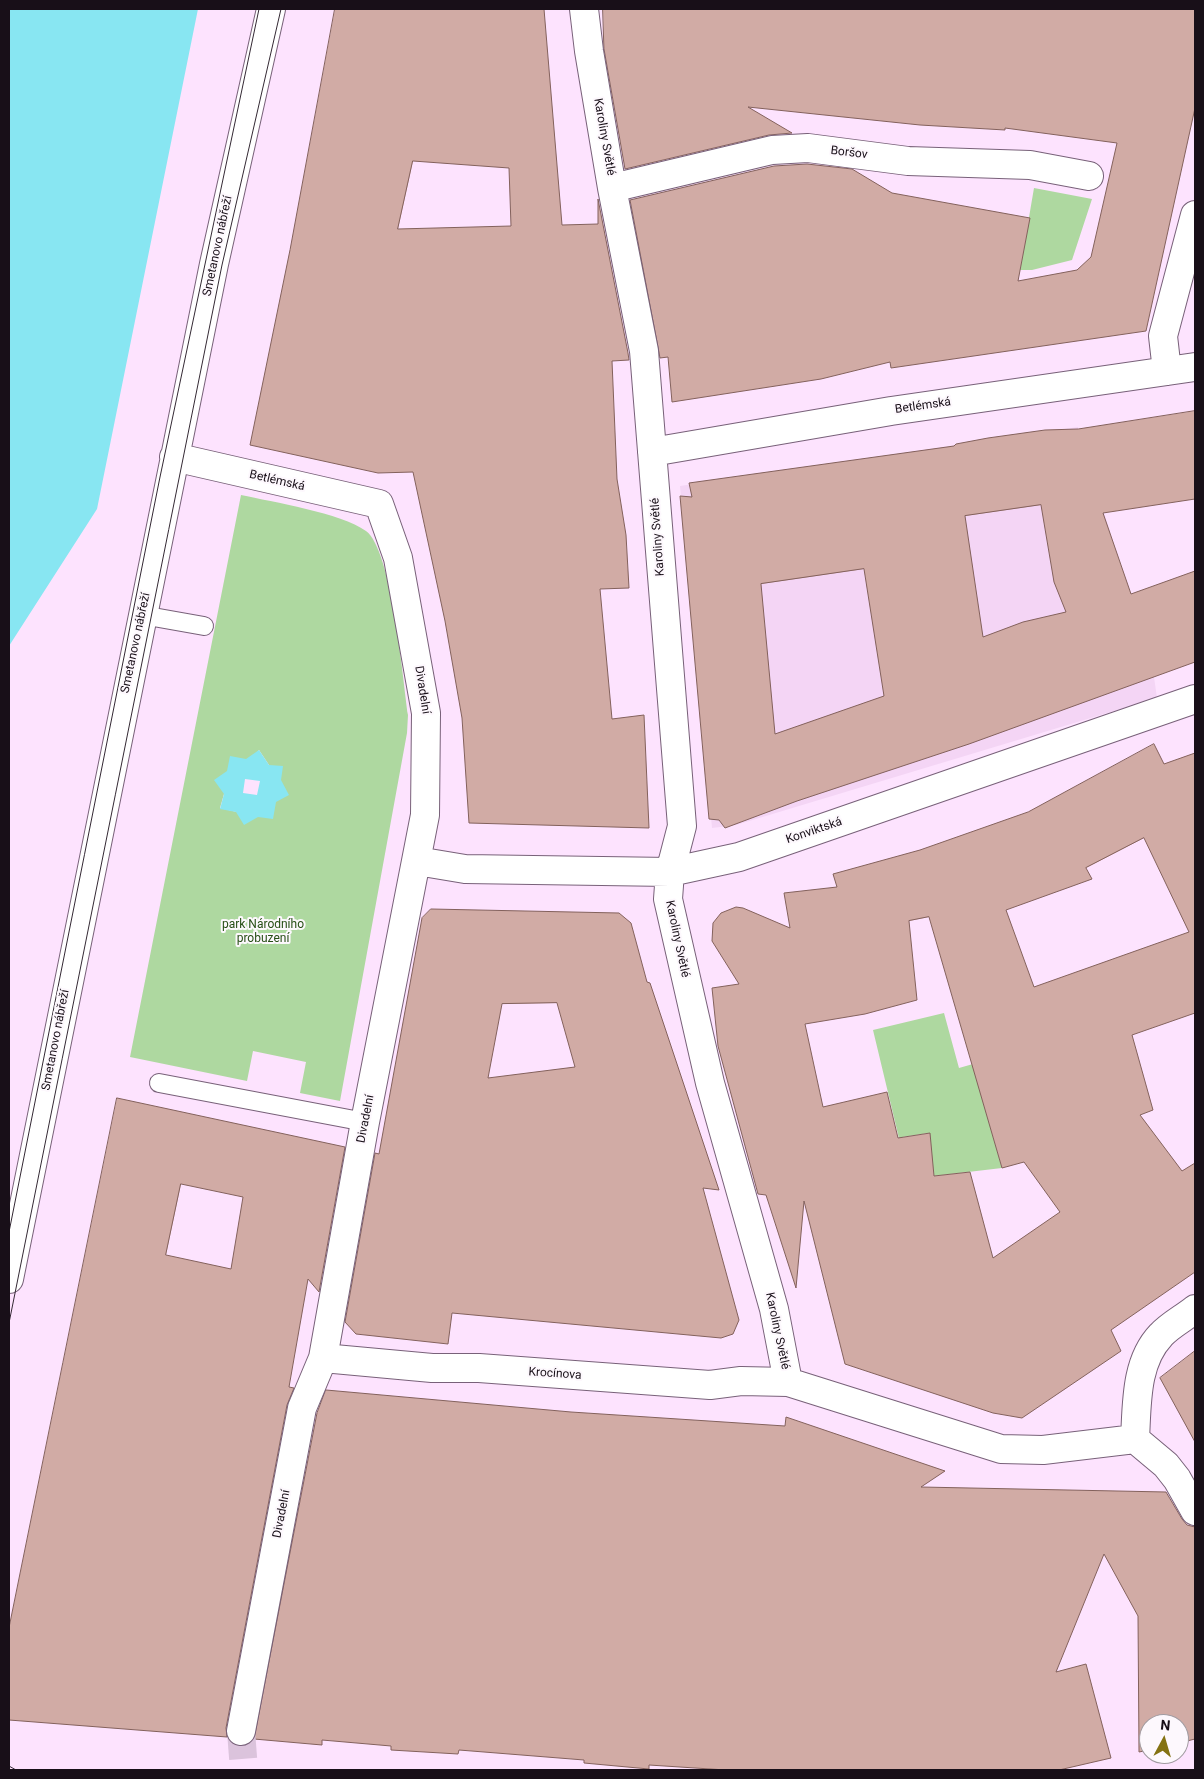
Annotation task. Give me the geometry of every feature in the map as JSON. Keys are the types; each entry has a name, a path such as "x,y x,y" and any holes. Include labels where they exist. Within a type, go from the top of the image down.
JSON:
{"street":[{"name":"Smetanovo nábřeží","path":"9,1279 174,457 214,264 271,9"},
{"name":"Karoliny Světlé","path":"584,9 589,51 612,188 644,351 682,826 670,872 668,899 705,1064 774,1309 788,1382 1001,1449 1043,1450 1135,1440"},
{"name":"Boršov","path":"612,188 772,150 808,148 908,161 1030,165 1090,176"},
{"path":"1166,371 1163,336 1195,215"},
{"name":"Betlémská","path":"652,452 891,411 1195,367"},
{"name":"Betlémská","path":"174,457 379,504"},
{"name":"Divadelní","path":"242,1731 302,1408 323,1358 365,1122 425,815 426,713 398,558 379,504"},
{"name":"Konviktská","path":"417,861 465,869 670,872 739,856 1195,699"},
{"path":"1195,1309 1160,1336 1148,1355 1138,1382 1135,1440 1166,1465 1178,1479 1195,1511"},
{"name":"Krocínova","path":"323,1358 432,1368 479,1368 710,1385 741,1381 788,1382"}],"lane":[{"path":"142,615 204,626"},
{"path":"159,1083 365,1122"}],"shaded area":[{"path":"1078,427 1154,677 1157,698 736,825 712,828 680,486"}],"green space":[{"path":"1034,188 1092,199 1072,260 1032,270 1020,270"},
{"name":"park Národního probuzení","path":"241,495 306,509 355,525 366,531 375,543 383,563 395,617 408,715 407,733 340,1101 300,1093 306,1062 253,1051 247,1081 130,1057","holes":["259,750 269,765 258,817 220,808 224,794"]},
{"path":"944,1013 959,1068 973,1064 1002,1168 934,1176 929,1133 903,1137 909,1180 873,1030"}],"water":[{"path":"9,9 198,9 97,509 9,646"},
{"path":"259,750 269,765 283,766 281,780 289,795 276,802 273,819 258,817 244,825 236,812 220,809 224,794 214,780 227,771 230,756 246,759","holes":["245,779 260,781 257,795 243,793"]}],"building":[{"path":"335,9 544,9 562,225 598,224 598,199 629,360 612,361 617,479 626,535 629,588 600,589 612,719 644,715 649,828 469,823 462,718 445,621 413,472 378,473 250,445 290,250","holes":["413,161 509,168 511,226 398,229"]},
{"path":"603,9 1195,9 1195,108 1146,331 891,368 890,362 821,379 672,402 668,357 660,358 630,200 774,166 807,164 852,169 892,193 1030,218 1018,281 1077,270 1091,257 1117,143 1005,128 1005,130 920,125 748,107 792,133 769,135 625,169 604,49"},
{"path":"1195,411 1195,499 1103,513 1131,594 1195,571 1195,662 969,744 797,801 725,828 719,820 709,819 680,496 692,497 689,483 954,446 988,438 1045,430 1078,429","holes":["1041,505 1054,582 1066,612 1023,622 983,637 965,516","864,569 884,696 775,734 761,584"]},
{"path":"1154,744 1164,764 1195,753 1195,1013 1132,1035 1153,1110 1140,1115 1182,1171 1195,1163 1195,1272 1111,1330 1121,1351 1022,1418 993,1413 845,1364 804,1201 796,1288 766,1195 758,1194 718,1046 712,988 739,984 712,941 713,923 721,913 736,907 743,908 790,928 784,893 837,887 833,874 920,850 1028,812","holes":["1144,838 1189,932 1034,987 1006,910 1092,879 1086,868","929,917 1002,1168 1024,1162 1060,1212 993,1258 970,1172 934,1176 930,1133 898,1138 887,1092 823,1107 805,1024 865,1014 917,1000 909,921"]},
{"path":"431,909 619,913 631,923 647,982 650,983 719,1190 703,1188 739,1320 733,1334 721,1338 452,1313 448,1344 356,1334 345,1322 375,1153 379,1154 422,918","holes":["557,1003 575,1067 488,1078 502,1004"]},
{"path":"117,1098 345,1147 319,1292 308,1279 289,1387 294,1388 287,1405 226,1728 227,1737 9,1720 9,1628","holes":["181,1184 243,1197 231,1269 166,1255"]},
{"path":"1195,1351 1195,1442 1160,1378"},
{"path":"326,1390 571,1412 785,1426 786,1417 945,1471 921,1487 1166,1492 1182,1519 1187,1525 1195,1527 1195,1739 1189,1740 1189,1714 1139,1714 1139,1752 1138,1616 1104,1554 1056,1672 1086,1664 1111,1758 1059,1770 726,1770 649,1765 649,1769 584,1763 584,1760 459,1750 458,1754 391,1750 391,1746 322,1740 322,1745 254,1739 317,1413"}],"tunnel":[{"path":"241,1731 244,1770"}],"tram line":[{"path":"9,1232 160,477 259,9"},
{"path":"9,1323 222,265 281,9"},
{"path":"9,1766 16,1770"}]}
